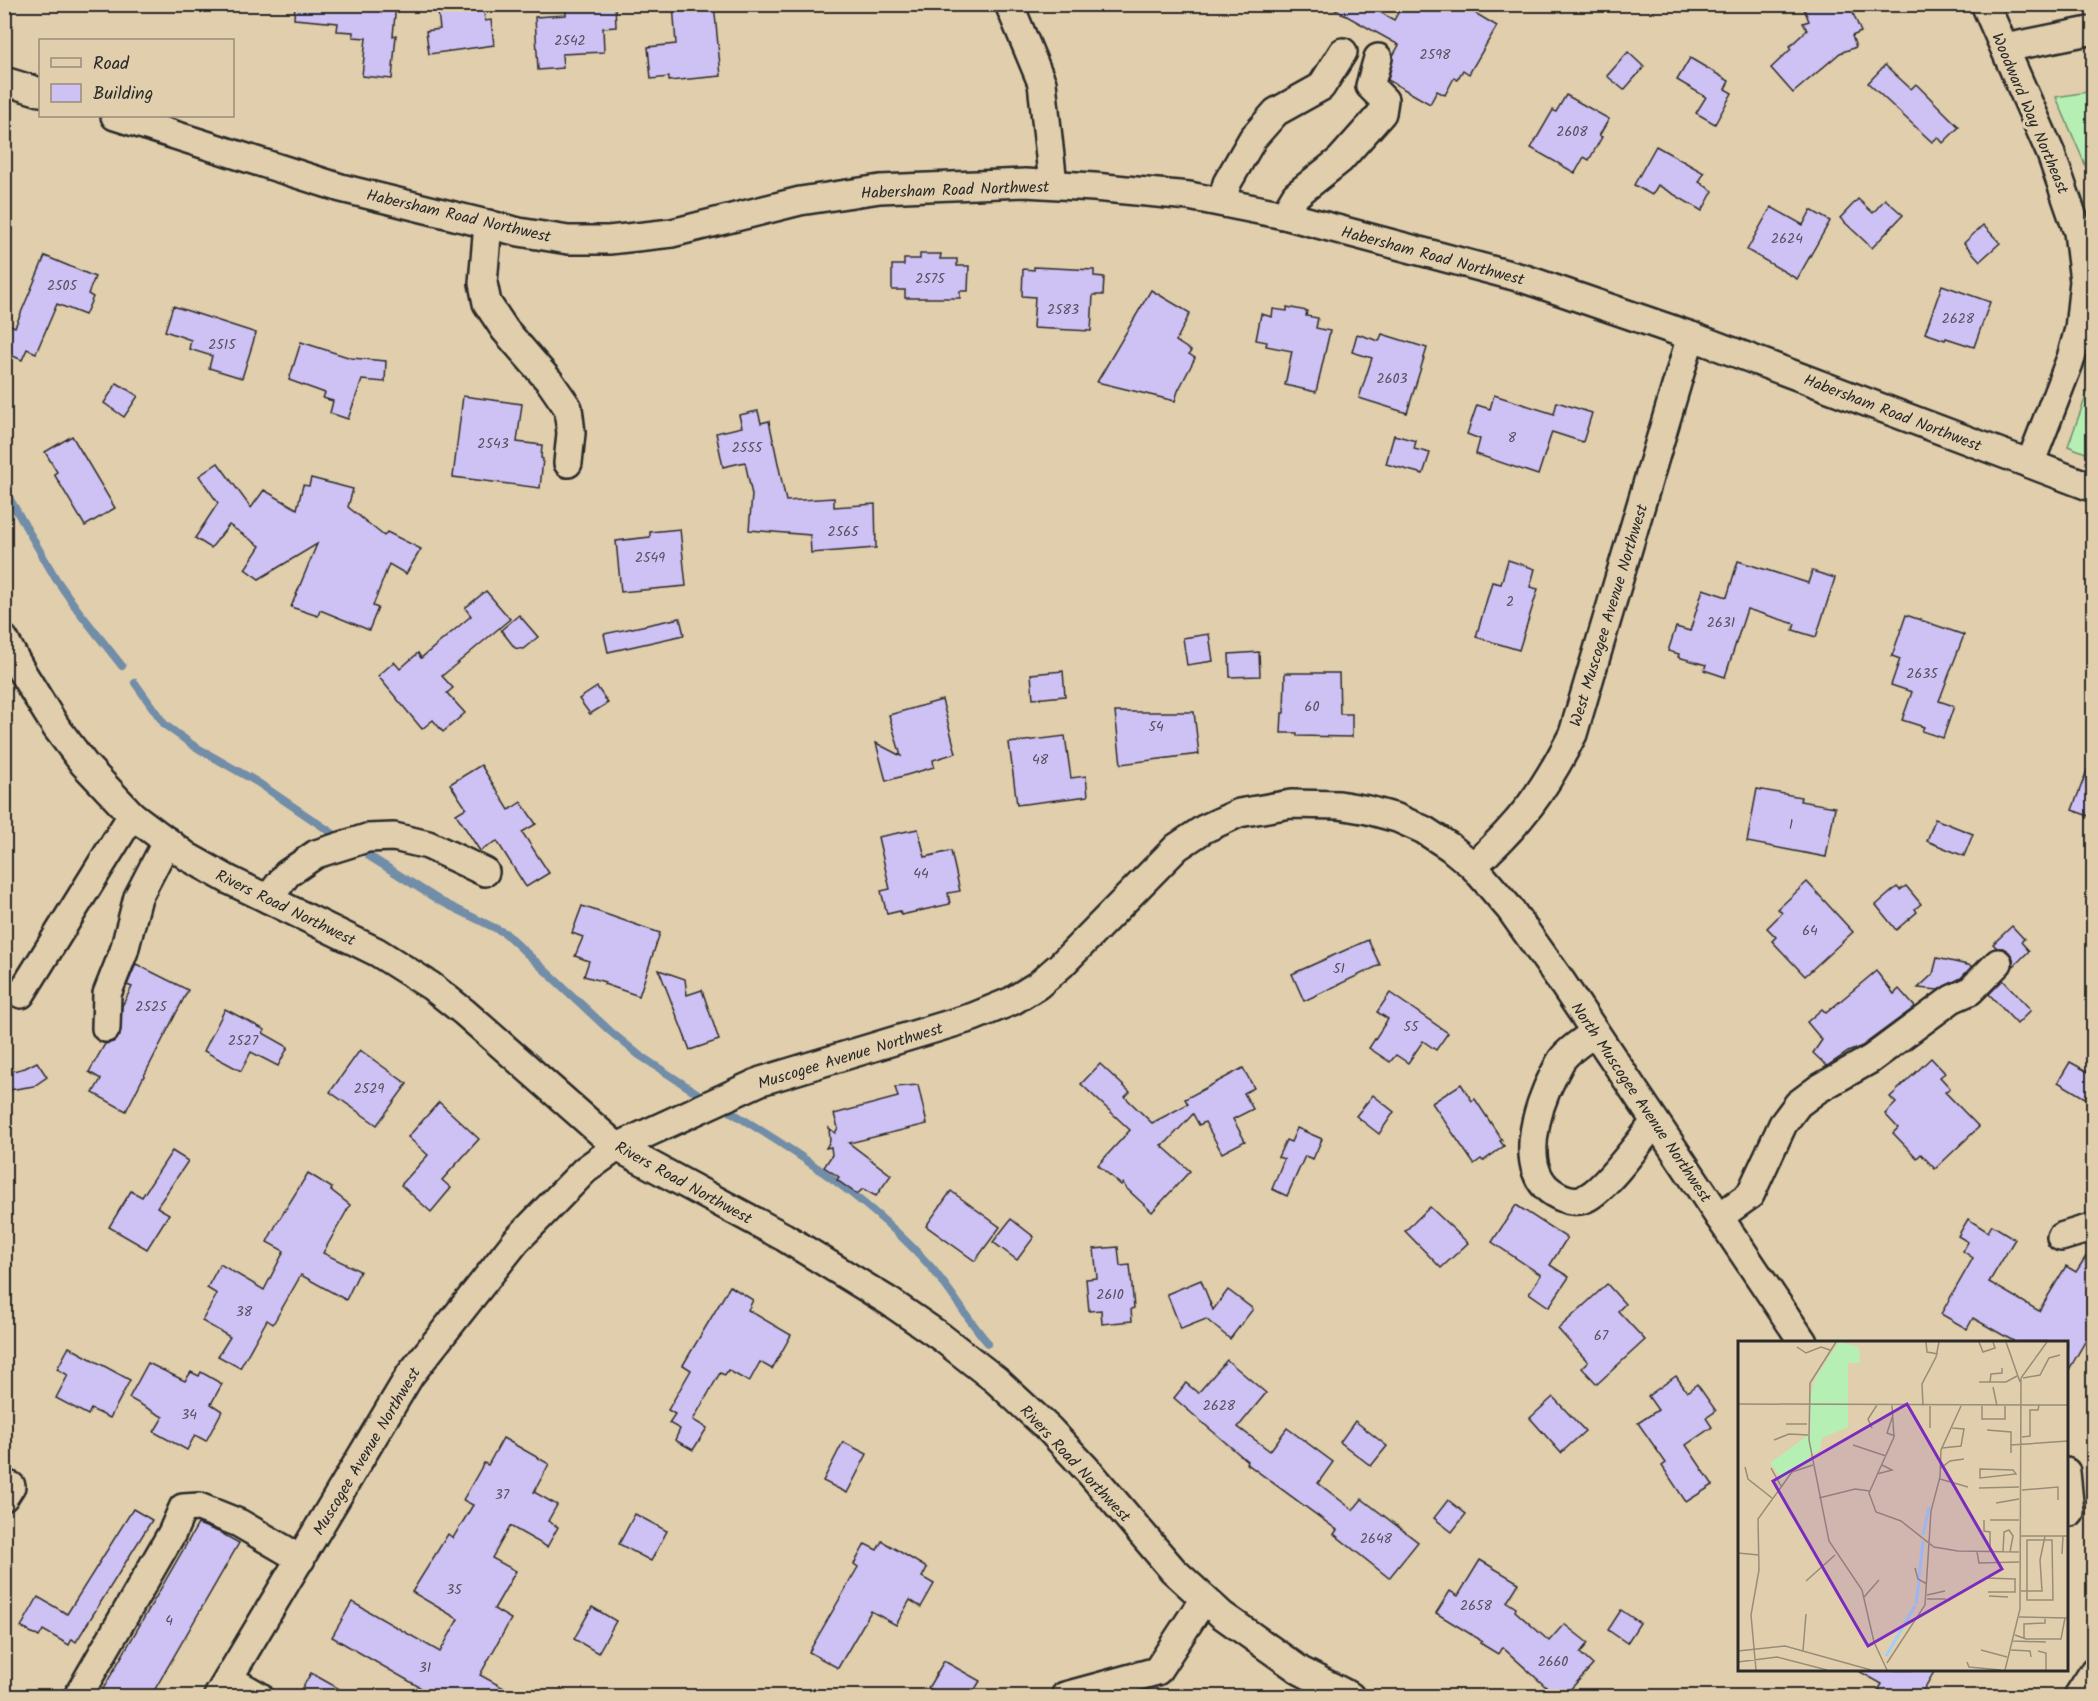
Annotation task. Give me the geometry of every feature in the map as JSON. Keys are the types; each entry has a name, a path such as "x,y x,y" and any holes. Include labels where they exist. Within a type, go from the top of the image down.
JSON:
{"street":[{"path":"1009,4 1042,83 1053,184"},
{"name":"Woodward Way Northeast","path":"1985,4 2051,154 2078,232 2084,281 2079,329 2071,358 2030,464"},
{"path":"2005,48 2094,30"},
{"path":"1222,202 1227,183 1253,138 1276,112 1321,87 1343,52"},
{"path":"1284,215 1296,195 1341,159 1382,113 1384,100 1370,86 1378,58"},
{"path":"4,81 39,92"},
{"name":"Habersham Road Northwest","path":"118,117 341,188 519,232 568,240 609,240 672,233 800,201 880,189 1025,183 1053,184 1189,196 1222,202 1284,215 1525,279 1691,336 2094,488"},
{"path":"488,224 483,283 488,303 505,330 550,382 568,408 571,433 568,463"},
{"name":"West Muscogee Avenue Northwest","path":"1473,866 1502,840 1531,806 1553,774 1573,734 1691,336"},
{"name":"Rivers Road Northwest","path":"4,639 56,727 84,764 132,815 188,857 377,952 431,986 464,1012 617,1147 784,1237 890,1302 948,1342 996,1380 1049,1429 1091,1474 1173,1570 1222,1615 1305,1684 1350,1696"},
{"name":"Muscogee Avenue Northwest","path":"224,1688 410,1375 516,1241 585,1170 617,1147 761,1081 973,1017 1012,1001 1038,985 1061,966 1177,847 1204,829 1239,813 1291,804 1368,810 1397,818 1424,830 1473,866"},
{"path":"21,994 132,815"},
{"path":"268,899 287,874 316,854 367,838 394,837 428,845 485,872"},
{"path":"106,1028 107,994 124,951 138,897 167,841"},
{"name":"North Muscogee Avenue Northwest","path":"1473,866 1510,909 1802,1341"},
{"path":"1719,1217 1750,1195 1783,1124 1797,1104 1818,1089 1871,1059 1952,999 1970,992 1998,963"},
{"path":"1595,1032 1563,1059 1548,1086 1536,1117 1532,1154 1537,1171 1547,1189 1571,1201 1587,1198 1607,1179 1655,1122"},
{"path":"2061,1237 2094,1227"},
{"path":"2068,1476 2077,1514"},
{"path":"78,1696 172,1533 183,1508 199,1507 239,1523 300,1559"},
{"path":"1065,1696 1157,1671 1204,1599"},
{"path":"2078,1696 2094,1671"},
{"path":"224,1688 259,1696"}],"green space":[{"path":"2094,91 2093,190 2090,176 2056,97"},
{"path":"2093,377 2093,456 2068,446"}],"building":[{"path":"295,4 396,4 392,79 362,76 366,38 353,37 353,32 337,31 338,23 294,19"},
{"path":"437,4 483,4 485,21 491,20 494,45 429,54 426,31 440,29"},
{"path":"566,4 615,4 616,27 603,28 604,52 562,54 563,68 538,70 535,17 566,15"},
{"path":"673,4 714,4 721,76 669,81 669,77 651,79 648,47 676,44"},
{"path":"1325,4 1376,4 1374,9 1394,20 1403,4 1460,4 1497,26 1469,74 1463,70 1457,80 1454,78 1445,95 1437,91 1430,104 1388,80 1393,56 1399,45"},
{"path":"1802,4 1849,4 1861,32 1852,36 1856,47 1840,53 1793,93 1771,68 1807,30 1803,23 1809,21"},
{"path":"1628,52 1644,67 1624,90 1607,76"},
{"path":"1690,58 1729,81 1725,89 1732,93 1715,124 1696,113 1706,97 1677,80"},
{"path":"1885,65 1911,89 1916,84 1959,127 1943,143 1938,137 1932,142 1868,83"},
{"path":"1566,95 1609,119 1589,160 1584,157 1575,173 1531,148 1553,110 1556,112"},
{"path":"1656,146 1704,173 1699,182 1713,191 1702,211 1658,185 1652,195 1634,185"},
{"path":"1858,199 1873,213 1885,199 1903,215 1872,248 1840,218"},
{"path":"1771,207 1803,225 1811,210 1830,221 1797,279 1747,250"},
{"path":"1983,225 2000,243 1980,261 1964,243"},
{"path":"920,254 941,254 940,259 957,259 957,266 969,266 968,291 960,291 960,298 905,298 905,290 892,290 892,265 904,265 904,259 920,259"},
{"path":"45,256 95,277 88,294 93,297 85,315 57,304 36,353 27,349 22,360 4,352 4,322 15,327"},
{"path":"1034,267 1094,270 1094,276 1104,277 1103,295 1093,295 1091,331 1033,328 1035,297 1022,296 1023,269 1034,270"},
{"path":"1942,285 1990,302 1974,347 1925,333"},
{"path":"1151,290 1190,313 1176,341 1191,351 1189,354 1195,358 1175,401 1097,382"},
{"path":"173,306 256,333 242,378 209,368 212,356 189,349 191,340 165,331"},
{"path":"1287,307 1307,311 1306,316 1318,318 1316,328 1330,331 1316,392 1285,385 1292,351 1266,346 1267,342 1256,340 1261,314 1272,317 1273,309 1287,311"},
{"path":"1357,334 1379,341 1382,334 1427,348 1407,413 1359,398 1372,358 1352,352"},
{"path":"301,342 351,358 386,361 385,382 362,380 348,419 330,413 333,401 323,398 325,393 289,380"},
{"path":"117,383 138,396 124,417 104,403"},
{"path":"1494,395 1554,414 1557,402 1592,413 1583,442 1552,432 1538,475 1476,454 1480,439 1467,434 1477,405 1490,409"},
{"path":"463,396 522,404 517,442 542,445 540,488 453,477"},
{"path":"758,411 761,423 769,421 786,501 834,498 834,507 875,504 876,548 811,553 810,535 749,530 752,495 745,462 723,467 716,433 742,427 739,415"},
{"path":"1394,435 1416,441 1414,449 1430,453 1423,474 1386,464"},
{"path":"72,436 115,508 85,526 54,474 57,472 45,452"},
{"path":"218,463 251,508 264,490 297,509 303,485 309,486 311,478 353,489 348,507 384,536 387,532 421,549 406,574 389,564 373,606 378,608 369,630 320,610 318,616 291,607 317,544 259,579 245,569 260,546 229,525 211,548 195,538 218,503 199,476"},
{"path":"680,529 686,586 621,592 616,541 650,537 650,532"},
{"path":"1508,560 1535,569 1530,587 1538,589 1519,650 1476,637 1492,582 1501,584"},
{"path":"1738,561 1808,583 1812,571 1835,578 1816,637 1793,630 1795,624 1747,609 1725,677 1704,670 1706,665 1678,657 1679,654 1668,651 1676,627 1690,631 1703,589 1727,597"},
{"path":"486,591 510,619 442,676 453,688 447,693 465,713 443,732 433,720 422,729 378,676 394,662 400,669 418,653 421,658 471,616 465,608"},
{"path":"519,615 538,637 523,649 515,648 501,630"},
{"path":"1906,615 1964,635 1939,701 1954,706 1943,738 1922,731 1924,727 1902,720 1912,692 1891,685 1900,659 1892,656"},
{"path":"680,618 684,635 608,652 604,634"},
{"path":"1209,634 1213,661 1187,665 1183,638"},
{"path":"1259,652 1260,676 1230,677 1229,654"},
{"path":"1063,671 1065,696 1033,699 1031,674"},
{"path":"1285,673 1339,673 1340,714 1352,714 1352,737 1297,736 1297,733 1281,733"},
{"path":"597,687 608,703 590,714 579,699"},
{"path":"942,700 956,753 933,760 934,767 886,781 876,743 901,756 889,715"},
{"path":"1115,712 1194,712 1199,754 1121,764"},
{"path":"1065,736 1071,778 1086,776 1088,796 1017,805 1009,743"},
{"path":"2092,757 2094,758 2094,818 2072,810"},
{"path":"481,765 509,810 521,802 536,824 522,832 549,873 526,887 497,841 480,851 456,814 466,808 450,784"},
{"path":"1757,789 1801,797 1800,801 1835,807 1826,857 1747,842"},
{"path":"1935,819 1973,834 1964,856 1927,841"},
{"path":"918,829 925,857 951,851 960,891 948,893 950,904 901,915 900,911 887,914 881,891 890,889 878,837"},
{"path":"1807,882 1853,932 1805,976 1772,941 1776,937 1767,928 1782,913 1778,909"},
{"path":"1906,886 1921,904 1915,909 1917,912 1896,930 1876,905 1897,887 1900,890"},
{"path":"582,906 660,933 639,996 584,976 589,961 575,956 583,937 572,933"},
{"path":"2012,926 2024,939 2021,942 2029,951 2014,966 2009,952 1993,944"},
{"path":"1368,940 1380,965 1304,1001 1292,974"},
{"path":"1937,958 1972,966 1961,978 1938,990 1918,988 1933,974"},
{"path":"136,964 188,990 126,1111 93,1093 101,1079 89,1072 105,1044 113,1042 120,1036 122,1006 132,987 127,985"},
{"path":"659,970 685,979 687,995 702,990 719,1040 690,1050"},
{"path":"1876,971 1894,994 1899,989 1915,1007 1862,1046 1827,1066 1813,1053 1822,1040 1807,1022 1822,1009 1826,1013"},
{"path":"2003,980 2031,1010 2017,1024 1989,994"},
{"path":"1390,993 1448,1033 1436,1050 1423,1041 1408,1063 1396,1055 1390,1062 1369,1048 1388,1019 1377,1012"},
{"path":"225,1009 265,1030 263,1033 288,1047 278,1066 251,1052 241,1071 204,1051"},
{"path":"360,1050 407,1084 377,1125 330,1092"},
{"path":"1931,1058 1945,1073 1940,1077 1950,1088 1945,1092 1979,1127 1935,1169 1921,1154 1917,1158 1893,1133 1898,1128 1885,1114 1896,1103 1890,1097"},
{"path":"37,1062 47,1077 34,1086 9,1090 9,1072"},
{"path":"2070,1062 2094,1075 2094,1083 2085,1098 2058,1082"},
{"path":"1100,1064 1130,1092 1125,1097 1152,1123 1188,1104 1185,1099 1243,1068 1254,1088 1244,1093 1253,1109 1233,1119 1245,1141 1222,1153 1205,1122 1199,1125 1193,1114 1167,1142 1161,1145 1190,1171 1152,1212 1123,1183 1121,1185 1098,1165 1130,1130 1081,1084"},
{"path":"1461,1084 1472,1101 1475,1099 1504,1146 1483,1161 1481,1159 1474,1164 1432,1103"},
{"path":"918,1085 927,1124 849,1143 891,1175 876,1196 863,1189 857,1194 837,1180 839,1177 824,1167 832,1155 831,1147 826,1148 830,1141 829,1128 835,1133 838,1128 834,1114 898,1097 895,1087"},
{"path":"1373,1095 1394,1112 1379,1134 1356,1116"},
{"path":"439,1102 479,1139 442,1180 451,1188 431,1212 401,1185 428,1155 408,1137"},
{"path":"1297,1128 1322,1139 1313,1159 1305,1156 1287,1196 1272,1189 1284,1159 1278,1157 1286,1140 1291,1142"},
{"path":"172,1151 188,1161 157,1207 169,1214 147,1249 109,1227 131,1191 142,1197"},
{"path":"308,1173 332,1188 331,1190 350,1205 323,1253 360,1271 346,1300 301,1275 273,1324 267,1320 240,1368 218,1356 230,1337 202,1321 217,1294 207,1288 220,1264 264,1290 284,1251 267,1242"},
{"path":"951,1191 1000,1227 975,1261 926,1226"},
{"path":"1516,1205 1567,1238 1550,1265 1569,1277 1549,1307 1529,1293 1541,1275 1492,1242"},
{"path":"1430,1207 1468,1243 1441,1268 1405,1231"},
{"path":"1011,1219 1034,1237 1017,1260 993,1242"},
{"path":"1968,1219 1988,1232 1992,1225 2015,1239 1989,1282 2039,1311 2066,1266 2076,1272 2094,1244 2094,1326 2068,1371 2068,1341 2013,1341 1973,1318 1967,1329 1941,1314 1973,1258 1963,1251 1968,1242 1958,1236"},
{"path":"1118,1247 1120,1266 1130,1265 1134,1308 1131,1309 1132,1321 1102,1324 1101,1310 1089,1311 1086,1279 1097,1278 1094,1249"},
{"path":"1201,1280 1213,1310 1228,1290 1253,1309 1230,1339 1206,1319 1181,1329 1167,1294"},
{"path":"1607,1284 1625,1304 1618,1311 1645,1340 1597,1384 1582,1368 1588,1362 1558,1329"},
{"path":"730,1286 753,1300 748,1310 791,1335 772,1369 760,1362 749,1382 728,1370 725,1375 720,1373 693,1420 707,1428 693,1450 675,1440 680,1429 669,1423 675,1414 668,1410 691,1370 683,1365"},
{"path":"69,1347 130,1380 110,1418 91,1409 88,1415 56,1398 68,1375 57,1369"},
{"path":"1227,1360 1266,1393 1238,1427 1270,1451 1287,1428 1333,1462 1318,1483 1353,1510 1362,1499 1418,1542 1389,1578 1334,1534 1337,1530 1246,1463 1247,1461 1174,1398 1186,1383 1198,1393"},
{"path":"148,1363 185,1381 191,1372 199,1376 201,1372 222,1384 211,1404 222,1411 206,1441 195,1435 187,1450 154,1432 163,1417 129,1398"},
{"path":"1676,1376 1687,1392 1697,1384 1716,1411 1706,1418 1712,1427 1686,1445 1713,1485 1686,1502 1662,1466 1666,1463 1638,1423 1658,1410 1648,1396"},
{"path":"1553,1397 1585,1431 1561,1453 1530,1418"},
{"path":"1355,1421 1387,1446 1371,1466 1340,1442"},
{"path":"503,1438 549,1464 534,1492 557,1505 548,1521 558,1527 547,1547 510,1526 492,1558 516,1571 494,1609 511,1619 480,1675 518,1696 435,1696 332,1637 352,1602 440,1652 458,1619 412,1592 448,1534 453,1538 473,1505 463,1500 484,1463 488,1465"},
{"path":"843,1442 867,1454 847,1493 823,1481"},
{"path":"1448,1500 1466,1514 1452,1532 1434,1518"},
{"path":"133,1509 152,1520 76,1642 72,1639 69,1645 43,1630 39,1637 21,1627 38,1597 67,1614"},
{"path":"635,1514 667,1531 651,1561 619,1544"},
{"path":"198,1524 239,1543 151,1696 99,1696"},
{"path":"882,1541 927,1568 922,1577 934,1584 921,1607 910,1600 896,1625 871,1611 838,1668 809,1652 858,1567 854,1564 865,1544 877,1550"},
{"path":"1480,1560 1519,1583 1507,1602 1549,1641 1564,1624 1588,1643 1580,1653 1593,1665 1564,1696 1556,1696 1502,1647 1498,1654 1480,1643 1482,1641 1436,1613 1450,1591 1458,1596"},
{"path":"592,1607 616,1621 598,1653 574,1639"},
{"path":"1621,1610 1640,1623 1627,1643 1608,1630"},
{"path":"944,1661 980,1681 971,1696 944,1696 928,1688"},
{"path":"1859,1671 1934,1671 1920,1696 1875,1696 1882,1684"},
{"path":"311,1673 352,1696 297,1696"}],"waterway":[{"path":"4,489 56,579 122,666"},
{"path":"135,683 165,725 194,746 257,782 341,839"},
{"path":"369,856 440,901 505,933 611,1032 639,1055 700,1095"},
{"path":"731,1112 811,1163 885,1222 930,1266 988,1343"}]}
